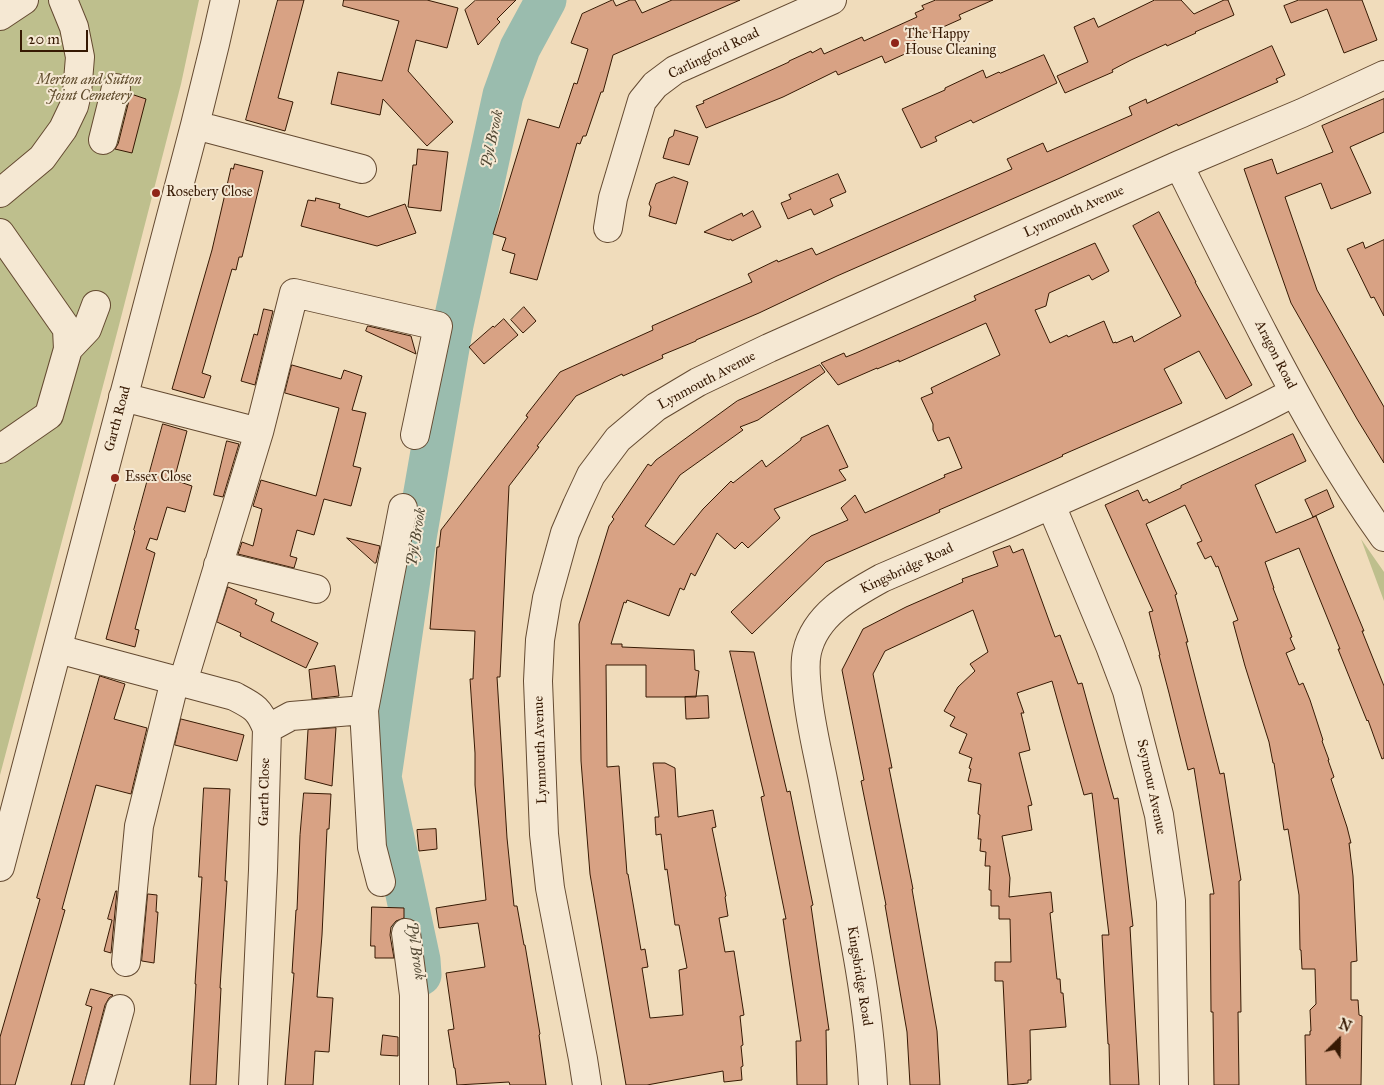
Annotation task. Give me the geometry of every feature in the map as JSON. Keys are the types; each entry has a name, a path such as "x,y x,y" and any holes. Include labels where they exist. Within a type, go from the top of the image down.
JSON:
{"street":[{"path":"0,16 24,0"},
{"path":"0,193 42,158 63,129 74,106 77,94 80,57 74,27 63,0"},
{"name":"Garth Road","path":"0,867 216,44 225,0"},
{"name":"Carlingford Road","path":"608,228 613,198 642,101 655,85 675,70 832,0"},
{"path":"74,106 106,128 114,82 96,72 80,57"},
{"name":"Lynmouth Avenue","path":"587,1085 549,879 544,834 538,681 540,640 547,598 565,533 576,504 591,475 618,439 656,407 698,382 769,348 1384,75"},
{"path":"194,125 362,169"},
{"name":"Aragon Road","path":"1179,165 1232,274 1294,392 1356,497 1384,537"},
{"path":"0,233 67,329 68,349 49,415 0,449"},
{"path":"126,962 139,826 179,681 218,565 259,432 294,293 438,326 414,434"},
{"path":"68,349 87,330 96,305"},
{"name":"Kingsbridge Road","path":"873,1085 862,987 810,717 805,668 807,652 812,637 825,617 857,592 882,578 1050,506 1252,414 1294,392"},
{"path":"123,397 259,432"},
{"name":"Seymour Avenue","path":"1050,506 1110,646 1127,691 1159,815 1170,901 1174,1085"},
{"path":"381,882 372,847 364,710 403,508"},
{"path":"218,565 316,589"},
{"path":"58,649 234,696 253,706 262,716 267,729 291,716 364,710"},
{"name":"Garth Close","path":"253,1085 263,870 267,729"},
{"path":"406,933 414,996 414,1085"},
{"path":"99,1085 120,1009"}],"green space":[{"name":"Merton and Sutton Joint Cemetery","path":"0,0 199,0 181,84 0,775"},
{"path":"1361,539 1384,572 1384,601"}],"building":[{"path":"278,0 304,0 278,98 293,102 285,131 246,120"},
{"path":"344,0 427,0 458,8 447,48 416,40 408,71 453,122 427,146 383,99 380,115 331,104 338,72 382,81 399,21 343,6"},
{"path":"476,0 516,0 497,19 500,22 478,45 465,10"},
{"path":"613,0 616,6 630,0 635,0 642,13 672,0 740,0 613,55 603,92 601,92 586,136 583,136 580,144 577,143 537,280 510,273 515,254 502,250 506,238 493,234 528,119 559,128 574,83 577,84 588,49 571,43 582,14"},
{"path":"936,0 993,0 959,15 961,19 914,40 918,48 885,63 882,56 838,75 836,71 783,97 706,128 696,106 704,103 703,101 811,51 812,53 821,48 824,54 862,37 864,41 917,17 915,13 924,9 922,6"},
{"path":"1155,0 1181,0 1194,14 1224,0 1228,0 1234,15 1167,46 1166,44 1131,60 1112,70 1113,72 1065,93 1057,76 1088,62 1074,27 1094,18 1098,27"},
{"path":"1299,0 1362,0 1377,40 1344,53 1327,9 1291,23 1284,6"},
{"path":"1272,46 1285,75 1276,79 1278,82 1178,126 1177,124 1060,178 837,276 759,313 662,355 663,358 623,376 622,374 576,396 509,486 500,677 497,677 507,838 514,906 517,906 525,945 540,1034 546,1085 510,1085 509,1082 457,1085 448,1030 454,1029 446,973 485,967 478,923 439,928 436,908 486,900 475,785 475,753 470,679 473,679 475,631 430,629 437,547 439,547 441,530 528,417 526,416 527,414 560,372 653,330 652,326 752,282 748,274 777,260 778,262 812,248 816,255 1012,169 1007,159 1043,143 1047,152 1132,115 1129,107 1146,99 1147,103"},
{"path":"1044,55 1057,83 973,123 971,120 935,137 937,141 921,148 902,109 945,90 945,88 983,70 986,78"},
{"path":"131,94 146,99 132,153 115,149"},
{"path":"1384,99 1384,132 1350,147 1371,193 1331,209 1321,183 1285,197 1317,290 1384,407 1384,463 1291,303 1244,169 1272,159 1277,174 1333,152 1322,126"},
{"path":"675,130 698,137 689,165 663,158 669,138 673,136"},
{"path":"418,149 448,152 441,211 408,207 413,165 416,165"},
{"path":"235,164 263,171 242,257 239,257 236,270 232,269 202,373 211,376 204,398 172,389 212,250 231,168 233,169"},
{"path":"838,174 846,192 830,199 833,206 814,215 811,209 788,219 781,203 791,199 789,195"},
{"path":"674,177 688,182 676,224 649,216 651,207 649,204 656,184"},
{"path":"316,198 340,204 339,208 368,217 405,204 416,233 377,246 301,226 308,200 315,201"},
{"path":"753,211 761,227 732,241 731,239 704,232 742,213 743,216"},
{"path":"1159,212 1252,385 1226,399 1199,351 1164,369 1182,403 826,562 752,634 731,612 811,536 848,520 841,508 855,495 865,513 962,468 949,437 938,441 933,430 933,424 921,398 933,393 931,388 1000,355 986,323 899,362 899,360 877,368 838,385 821,363 844,353 846,357 856,353 976,300 974,296 1095,243 1109,271 1092,280 1089,275 1049,293 1046,306 1035,310 1050,343 1104,321 1113,343 1132,336 1134,342 1181,316 1133,226"},
{"path":"1384,240 1384,316 1374,297 1371,298 1347,249 1363,242 1365,248"},
{"path":"524,307 536,321 523,333 511,320"},
{"path":"264,309 273,311 255,385 241,381 254,334 257,335"},
{"path":"504,319 518,335 484,364 469,347"},
{"path":"368,326 411,336 416,354 366,331"},
{"path":"292,365 341,379 344,370 362,376 352,410 366,413 353,466 361,468 351,506 324,499 314,535 297,530 290,556 297,558 294,568 238,554 242,542 253,546 262,509 253,506 261,480 316,496 339,408 285,393"},
{"path":"820,365 825,372 758,420 740,427 743,430 680,475 645,526 674,545 703,509 731,481 733,483 762,460 766,467 801,440 801,438 828,425 848,467 839,470 846,480 774,509 780,518 748,548 742,542 735,549 717,533 695,576 691,573 684,590 680,588 669,616 627,600 626,603 624,602 611,644 622,644 622,647 694,650 695,670 699,671 696,697 646,697 646,665 606,665 607,767 619,766 627,874 641,950 645,949 648,967 642,968 650,1018 683,1015 679,970 687,968 679,925 675,925 667,869 665,870 661,834 656,835 655,817 659,817 653,763 665,763 675,768 678,817 713,810 716,827 712,828 726,896 728,916 719,918 725,952 734,951 744,1015 740,1016 743,1045 741,1046 742,1080 724,1082 723,1071 647,1085 626,1085 590,874 581,761 579,624 609,526 614,519 612,517 648,464 651,466 656,460 737,401"},
{"path":"163,424 187,431 174,480 192,486 185,512 167,507 157,540 150,538 146,549 155,553 135,629 139,630 135,647 106,639"},
{"path":"1293,434 1306,461 1255,485 1276,533 1316,516 1364,631 1362,631 1384,686 1384,758 1382,759 1299,548 1265,562 1295,649 1286,653 1299,685 1303,683 1310,700 1334,777 1331,779 1351,843 1349,843 1353,876 1357,961 1351,962 1351,1000 1358,1000 1359,1015 1362,1016 1361,1085 1306,1085 1305,1035 1310,1035 1310,1010 1316,1004 1315,969 1302,969 1299,895 1288,829 1284,830 1269,742 1233,622 1238,620 1218,566 1216,567 1211,556 1205,559 1197,543 1202,541 1185,505 1146,524 1177,594 1175,595 1188,642 1186,642 1220,774 1224,773 1241,880 1239,881 1241,1012 1238,1012 1239,1085 1214,1085 1210,894 1214,894 1194,768 1188,770 1149,612 1153,611 1105,505 1138,490 1143,501 1147,499 1149,503 1181,488 1181,486"},
{"path":"227,441 239,444 223,497 214,495"},
{"path":"1327,490 1334,507 1313,517 1305,500"},
{"path":"347,538 380,546 376,563 375,563"},
{"path":"1010,546 1013,553 1023,549 1055,637 1060,635 1078,684 1082,683 1114,799 1118,798 1133,926 1130,927 1139,1085 1110,1085 1102,935 1109,935 1092,793 1084,795 1052,681 1017,693 1024,713 1021,713 1030,750 1019,753 1032,805 1028,806 1032,830 1002,836 1010,878 1009,897 1051,892 1053,912 1050,913 1057,979 1060,979 1061,993 1063,993 1066,1027 1030,1030 1031,1080 1028,1080 1028,1083 1008,1085 1003,981 995,981 995,962 1011,962 1010,919 999,919 999,906 991,906 991,890 989,890 990,866 985,866 986,852 980,851 981,839 978,839 981,784 968,781 972,758 959,753 967,734 950,726 955,717 944,711 958,687 975,671 970,664 988,652 973,610 885,651 873,674 892,768 889,768 913,889 937,1031 940,1085 910,1085 907,1032 886,905 861,781 864,780 842,670 863,629 906,607 963,582 962,579 998,566 993,552"},
{"path":"228,587 257,600 255,604 274,613 271,621 318,643 306,668 240,636 241,633 217,622"},
{"path":"730,651 754,652 787,792 790,791 813,905 811,906 829,1030 826,1030 827,1085 797,1085 796,1041 801,1041 783,919 786,919 761,797 764,796"},
{"path":"335,666 339,696 312,699 309,670"},
{"path":"100,676 125,684 114,719 147,728 131,794 96,785 62,909 65,910 15,1085 0,1085 0,1037 40,899 37,898"},
{"path":"708,696 709,718 686,719 685,697"},
{"path":"181,719 244,735 237,761 175,745"},
{"path":"336,728 332,786 305,779 308,730"},
{"path":"204,788 230,789 225,881 227,881 216,1085 190,1085 202,877 199,877"},
{"path":"304,793 331,794 329,829 327,829 317,997 333,998 329,1052 315,1051 313,1085 285,1085 294,973 292,973"},
{"path":"436,829 437,849 419,851 417,830"},
{"path":"116,891 111,953 104,951 112,920 108,919"},
{"path":"148,894 157,895 156,912 158,912 154,963 142,961"},
{"path":"372,907 404,908 404,918 396,921 391,927 390,935 394,958 375,958 375,946 371,946"},
{"path":"91,989 113,995 105,1005 84,1085 71,1085 92,1007 86,1005"},
{"path":"383,1035 398,1037 398,1056 381,1055"}],"waterway":[{"name":"Pyl Brook","path":"421,975 420,960 381,777 416,538 453,325 503,95 520,48 546,0"}],"place":[{"name":"The Happy House Cleaning","path":"895,43"},
{"name":"Rosebery Close","path":"156,193"},
{"name":"Essex Close","path":"115,478"}]}
